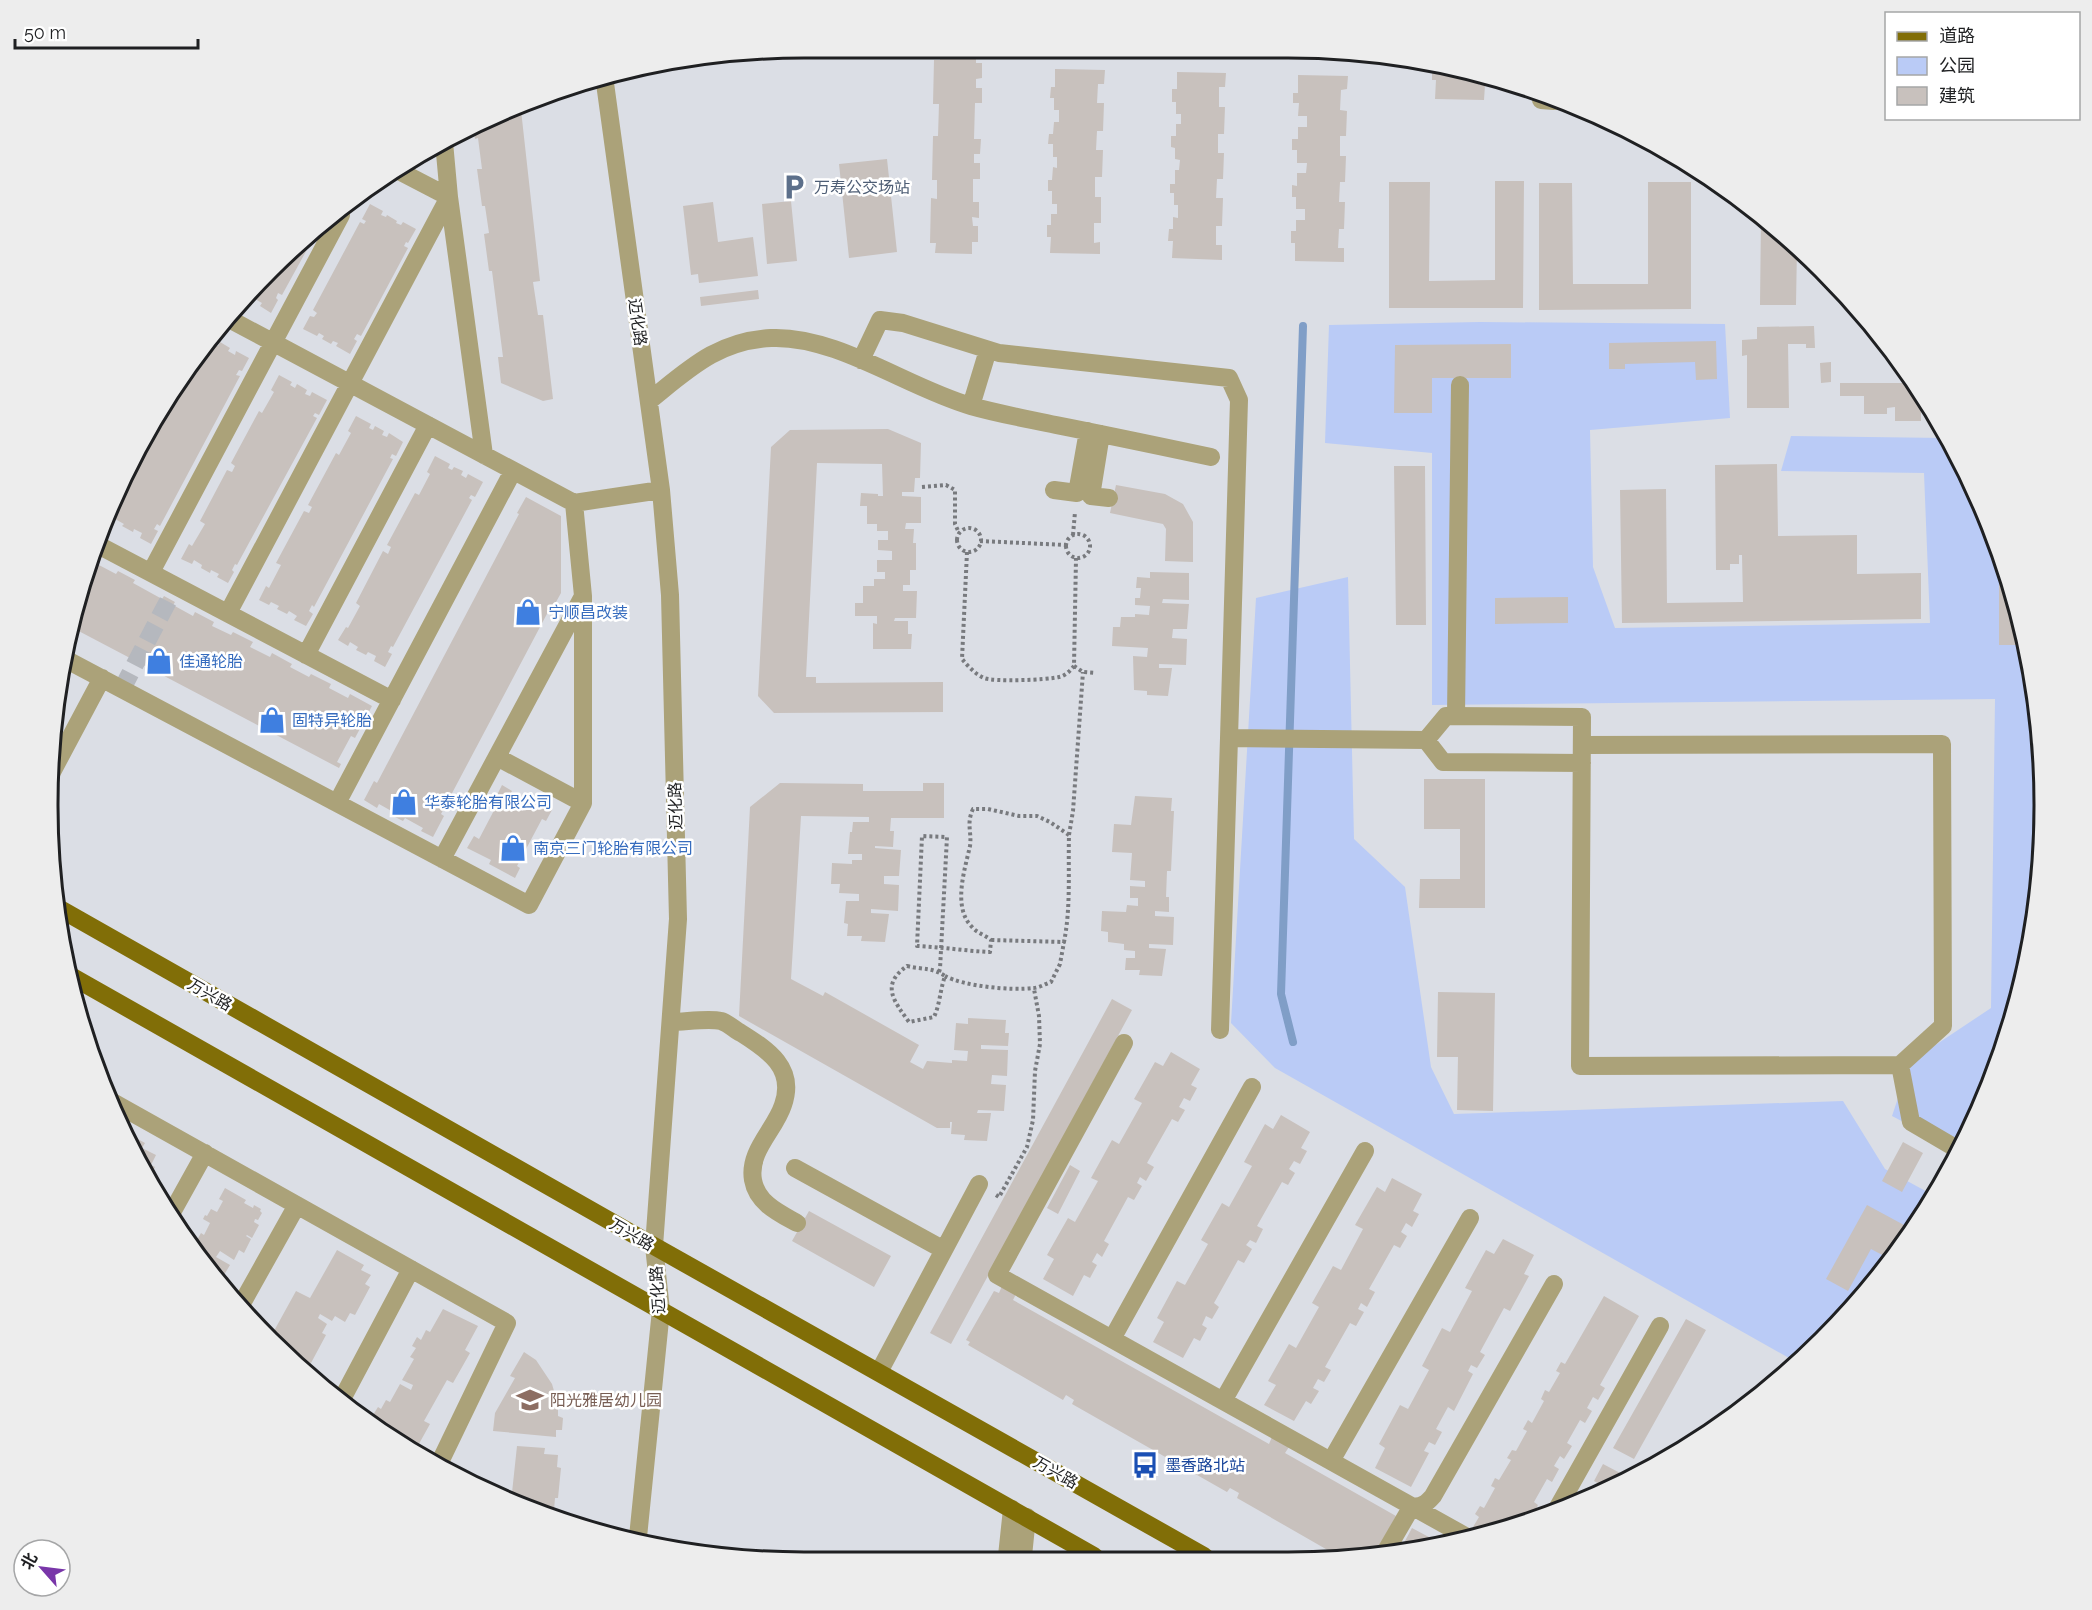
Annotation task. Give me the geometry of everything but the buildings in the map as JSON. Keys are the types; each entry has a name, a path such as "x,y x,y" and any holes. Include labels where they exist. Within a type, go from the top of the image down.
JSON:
{"main road":[{"name":"万兴路","path":"67,913 1197,1552"},
{"path":"80,982 1087,1552"}],"street":[{"name":"迈化路","path":"605,86 661,490 670,595 678,919 654,1246 661,1310 638,1532"},
{"path":"445,152 448,197 484,455"},
{"path":"406,175 448,197"},
{"path":"228,613 448,197"},
{"path":"151,572 335,226"},
{"path":"861,360 880,320 903,323 999,353 1229,378 1239,400 1220,1030"},
{"path":"236,323 574,503 661,490"},
{"path":"649,400 697,362 737,342 773,338 812,343 861,360 923,389 971,406 1211,457"},
{"path":"971,406 988,350"},
{"path":"1456,716 1460,385"},
{"path":"306,655 428,425"},
{"path":"1054,490 1092,496 1094,433"},
{"path":"337,803 513,471"},
{"path":"72,663 529,905 583,803 583,596 574,503"},
{"path":"104,548 392,700"},
{"path":"442,859 583,596"},
{"path":"60,757 102,678"},
{"path":"1426,740 1443,762 1582,754 1942,744 1943,1026 1900,1065 1580,1066 1582,754 1582,717 1446,716 1426,740"},
{"path":"1229,738 1426,740"},
{"path":"497,758 583,803"},
{"path":"670,1022 722,1022 760,1045 776,1059 785,1080 784,1104 755,1157 752,1169 753,1180 764,1202 773,1210 797,1223"},
{"path":"1124,1042 997,1275 1457,1531"},
{"path":"1900,1065 1911,1122 1951,1146"},
{"path":"1112,1339 1252,1087"},
{"path":"122,1107 507,1323 442,1457"},
{"path":"1223,1401 1365,1151"},
{"path":"176,1206 205,1154"},
{"path":"795,1168 944,1250"},
{"path":"879,1372 979,1185"},
{"path":"245,1298 297,1205"},
{"path":"1331,1461 1470,1218"},
{"path":"345,1392 411,1269"},
{"path":"1412,1506 1422,1505 1433,1496 1554,1284"},
{"path":"1574,1494 1660,1326"},
{"path":"1390,1544 1412,1506"},
{"path":"1008,1552 1019,1513"},
{"path":"1019,1513 1023,1552"}],"path":[{"path":"922,487 946,485 955,490 955,524 959,533 958,544 967,552"},
{"path":"959,533 964,529 976,530 980,541 978,547 967,552"},
{"path":"1073,535 1085,537 1089,542 1087,553 1082,558 1070,556 1066,545 1073,535"},
{"path":"980,541 1066,545"},
{"path":"967,552 962,659 972,670 985,678 1041,680 1061,677 1071,671 1074,666 1076,558"},
{"path":"1074,666 1083,672 1096,673"},
{"path":"945,976 940,991 939,1007 934,1017 909,1022 894,1001 891,986 898,972 907,966 920,969 934,968 957,982 1034,988 1051,982 1060,964 1067,927 1069,835 1074,811 1083,672"},
{"path":"1064,942 991,940 973,929 965,918 962,903 962,876 970,844 969,819 974,809 988,809 1019,816 1037,816 1069,835"},
{"path":"939,972 941,947 947,837 922,836 917,946 941,947 990,952 991,940"},
{"path":"979,1185 999,1197 1027,1147 1033,1119 1035,1071 1040,1044 1039,1016 1034,988"}],"green space":[{"path":"1480,322 1725,324 1730,418 1590,430 1593,567 1615,628 1930,623 1924,473 1781,471 1791,436 1936,438 1957,475 1977,519 2008,612 2027,708 2034,805 2027,902 2008,998 1977,1091 1951,1147 1892,1116 1910,1062 1991,1008 1995,699 1432,705 1432,453 1325,443 1329,325"},
{"path":"1348,577 1354,839 1405,887 1431,1067 1454,1114 1843,1101 1885,1169 1925,1191 1908,1220 1848,1297 1815,1333 1788,1358 1275,1068 1231,1023 1256,598"}],"waterway":[{"path":"1293,1042 1281,994 1303,326"}],"tunnel":[{"path":"122,689 176,586"}],"place":[{"name":"万寿公交场站","path":"794,187"},
{"name":"宁顺昌改装","path":"528,612"},
{"name":"佳通轮胎","path":"159,661"},
{"name":"固特异轮胎","path":"272,720"},
{"name":"华泰轮胎有限公司","path":"404,802"},
{"name":"南京三门轮胎有限公司","path":"513,848"},
{"name":"阳光雅居幼儿园","path":"530,1400"},
{"name":"墨香路北站","path":"1145,1465"}]}
